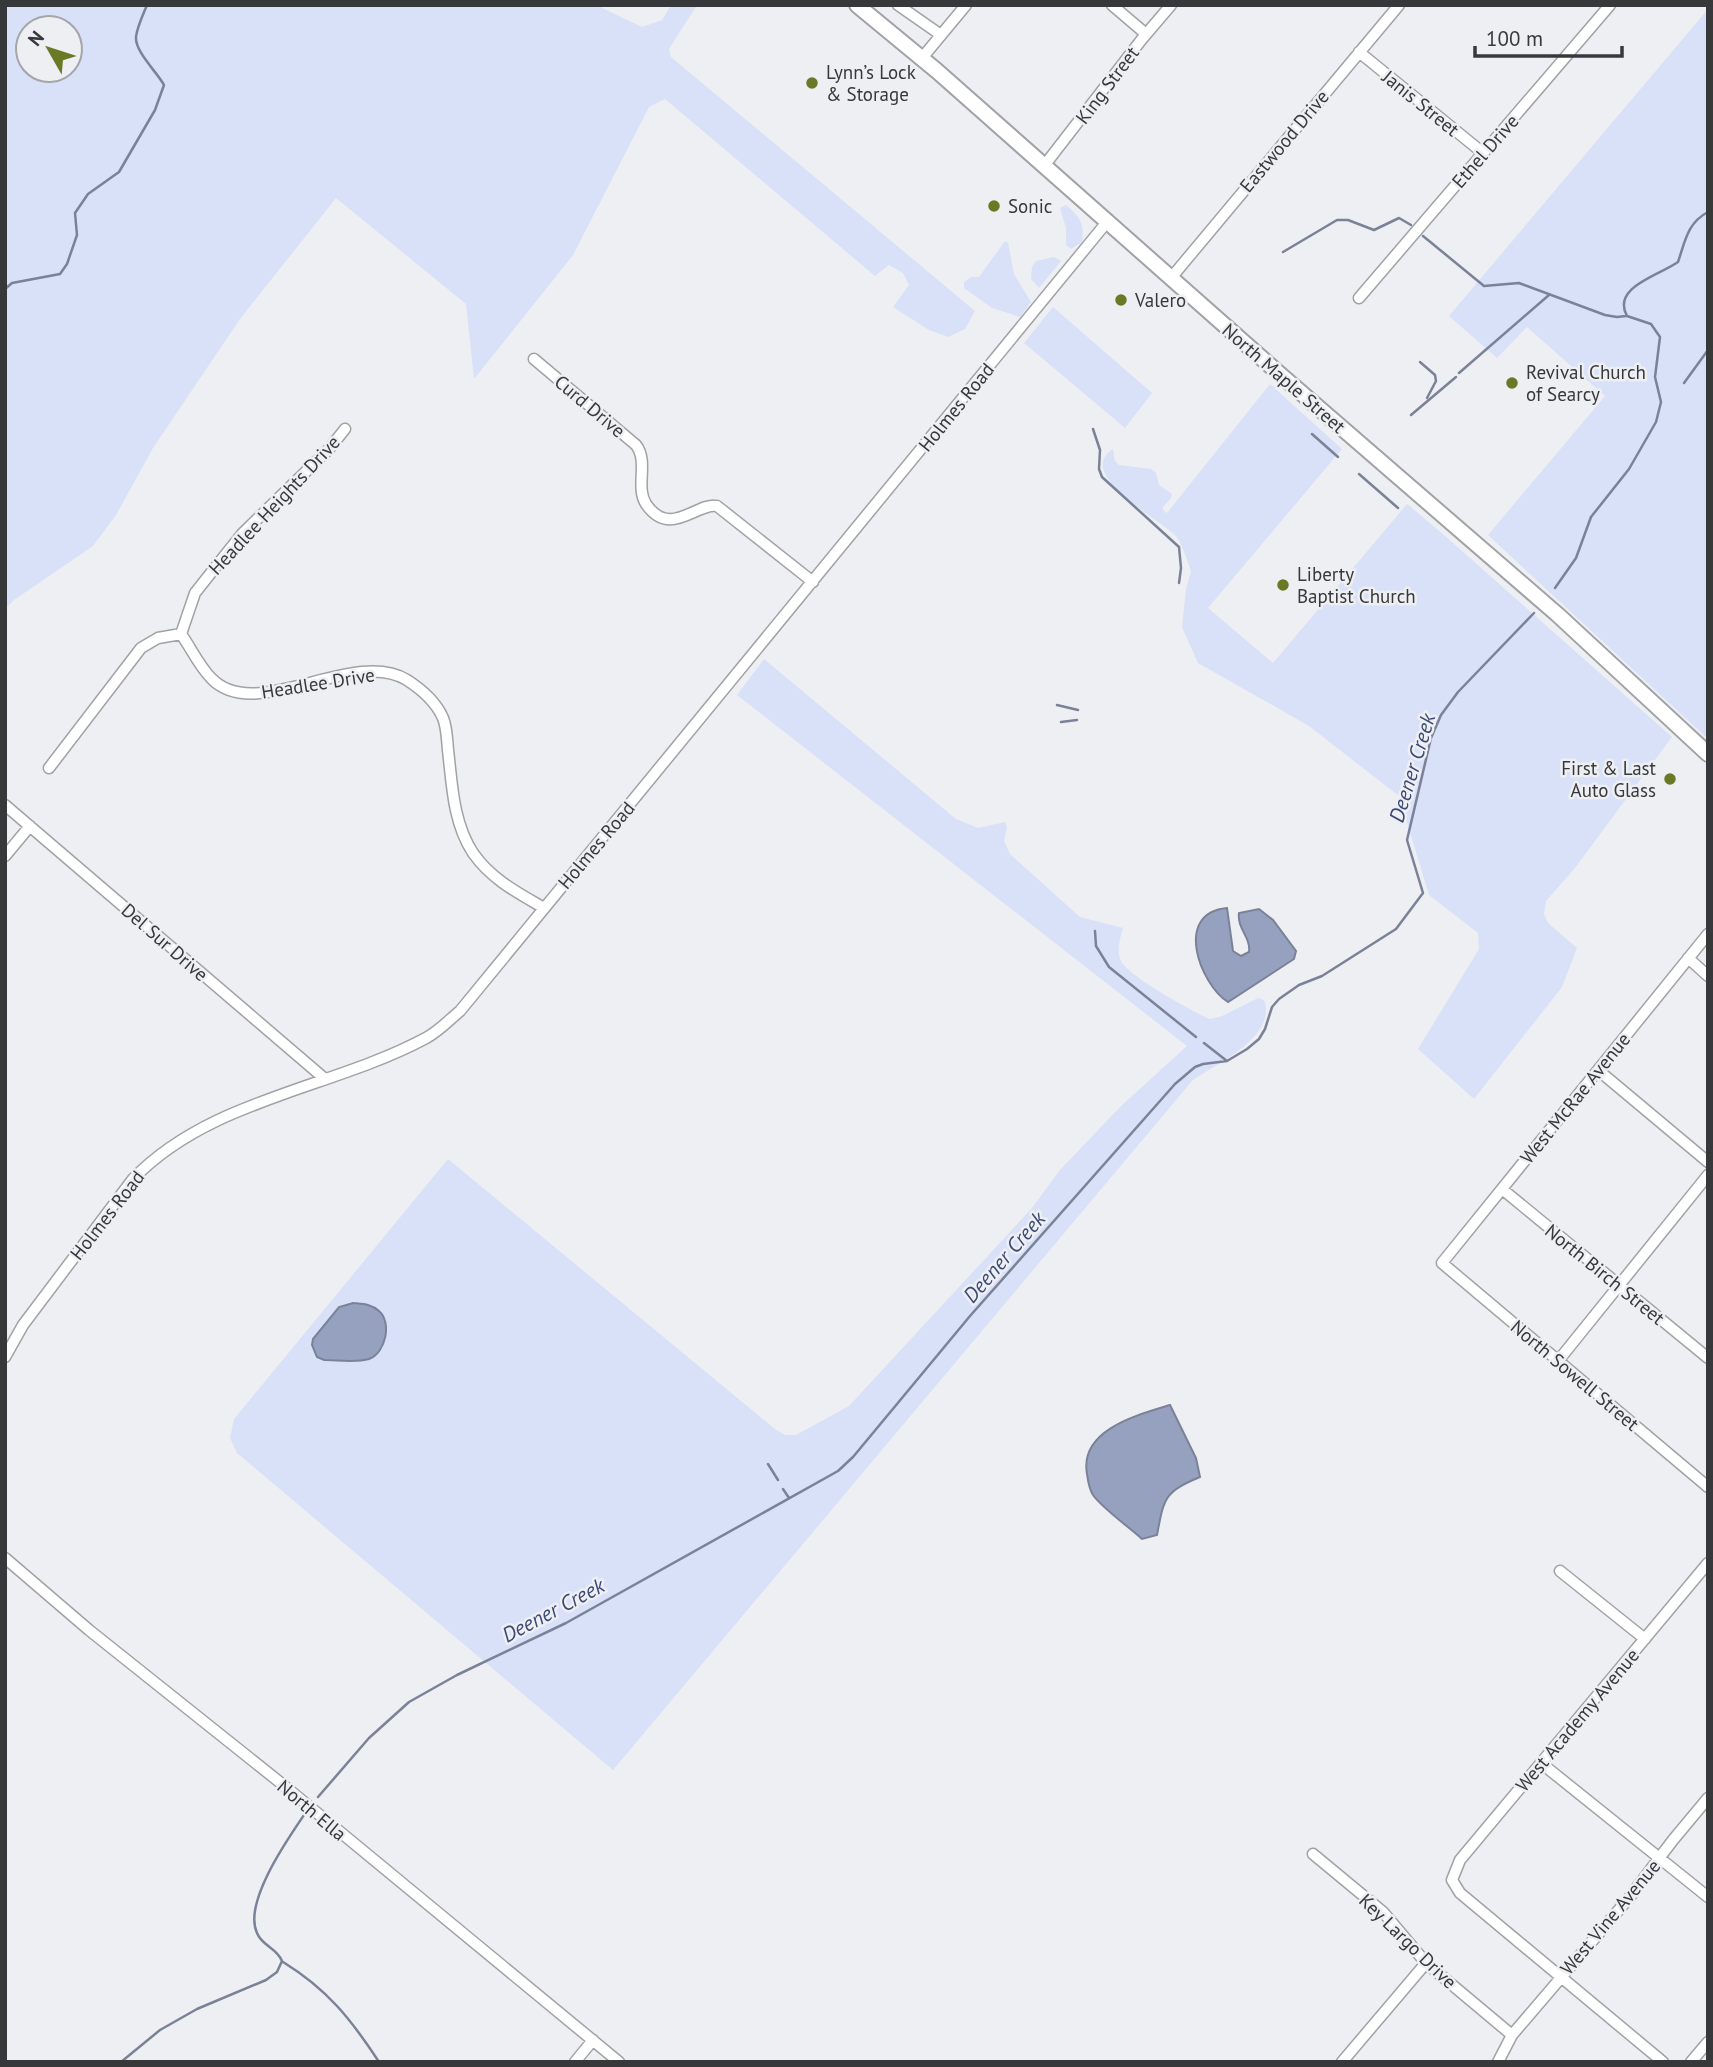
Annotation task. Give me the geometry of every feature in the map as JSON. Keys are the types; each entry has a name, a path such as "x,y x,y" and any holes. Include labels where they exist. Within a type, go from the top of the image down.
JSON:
{"main road":[{"name":"North Maple Street","path":"857,5 922,58 1558,615 1708,754"}],"street":[{"path":"898,5 941,35"},
{"path":"922,58 966,5"},
{"path":"1112,5 1146,34"},
{"name":"King Street","path":"1044,166 1171,5"},
{"name":"Eastwood Drive","path":"1171,278 1399,5"},
{"name":"Ethel Drive","path":"1360,298 1610,5"},
{"name":"Janis Street","path":"1359,52 1483,153"},
{"name":"Holmes Road","path":"5,1357 23,1325 147,1164 200,1129 429,1037 460,1011 1107,222"},
{"name":"Curd Drive","path":"534,359 636,445 641,455 644,502 654,512 677,519 711,505 717,506 813,582"},
{"name":"Headlee Heights Drive","path":"181,634 195,593 214,569 242,534 329,449 345,429"},
{"path":"49,768 141,648 158,638 181,634"},
{"name":"Headlee Drive","path":"181,634 211,678 237,692 270,692 361,672 386,672 405,679 435,704 443,717 454,802 460,826 471,850 495,877 544,908"},
{"name":"Del Sur Drive","path":"5,805 325,1080"},
{"path":"5,856 30,826"},
{"name":"West McRae Avenue","path":"1442,1263 1708,934"},
{"path":"1688,958 1708,976"},
{"path":"1598,1070 1708,1162"},
{"path":"1558,1360 1708,1175"},
{"name":"North Birch Street","path":"1502,1189 1708,1358"},
{"name":"North Sowell Street","path":"1442,1263 1708,1487"},
{"name":"North Ella","path":"5,1559 619,2062"},
{"name":"West Academy Avenue","path":"1560,1977 1460,1893 1452,1880 1460,1860 1708,1563"},
{"path":"1560,1571 1644,1639"},
{"path":"1541,1763 1708,1897"},
{"name":"West Vine Avenue","path":"1512,2035 1629,1898 1708,1798"},
{"name":"Key Largo Drive","path":"1313,1854 1383,1912 1426,1963 1512,2035"},
{"path":"1342,2062 1426,1963"},
{"path":"1560,1977 1663,2062"},
{"path":"1498,2062 1512,2035"},
{"path":"575,2062 593,2040"},
{"path":"1691,2062 1708,2042"}],"shaded area":[{"path":"8,5 596,5 642,27 662,20 671,5 697,5 669,49 671,57 975,311 965,329 948,337 929,330 893,307 909,285 903,273 889,265 875,276 665,99 649,107 573,255 474,379 466,304 336,198 240,319 153,448 116,515 93,546 5,609 5,11"},
{"path":"1708,9 1708,739 1488,535 1605,396 1527,327 1497,358 1449,316"},
{"path":"1066,205 1078,217 1083,230 1082,242 1071,249 1066,245 1066,228 1060,208"},
{"path":"1005,241 1008,243 1014,274 1031,302 1020,317 992,308 964,288 964,282 971,277 979,277"},
{"path":"1054,257 1061,261 1039,288 1031,279 1032,267 1036,261"},
{"path":"1053,307 1152,393 1125,428 1024,343"},
{"path":"1270,384 1342,449 1208,608 1273,663 1407,504 1672,737 1575,868 1546,901 1544,914 1548,923 1577,948 1562,987 1474,1099 1418,1049 1479,949 1478,933 1429,895 1399,796 1309,726 1198,663 1182,627 1191,571 1181,544 1176,536 1124,496 1104,471 1104,459 1113,449 1115,461 1119,465 1151,469 1156,473 1159,485 1172,494 1163,507 1167,513"},
{"path":"764,659 956,819 978,828 1005,822 1007,827 1004,841 1010,854 1080,917 1123,928 1119,949 1121,961 1135,975 1176,1002 1210,1019 1258,998 1264,1000 1266,1013 1262,1026 1242,1048 1192,1081 613,1770 237,1453 230,1438 234,1419 448,1159 775,1429 785,1435 796,1435 849,1406 1032,1208 1059,1171 1121,1106 1187,1046 737,695"},
{"path":"1227,908 1233,951 1241,956 1249,952 1249,947 1240,924 1239,913 1259,909 1273,920 1296,951 1294,959 1228,1002 1208,980 1201,966 1196,935 1200,922 1210,913"},
{"path":"353,1303 373,1307 383,1316 386,1329 380,1351 369,1359 358,1361 324,1360 317,1357 312,1345 313,1339 339,1307"},
{"path":"1170,1405 1196,1458 1200,1477 1172,1492 1164,1504 1157,1535 1142,1539 1093,1495 1087,1474 1087,1459 1092,1446 1101,1435 1113,1427"}],"waterway":[{"path":"5,289 12,283 60,274 67,264 77,235 75,213 88,194 119,172 155,110 164,85 139,49 136,37 147,5"},
{"name":"Deener Creek","path":"1555,588 1576,558 1591,517 1629,469 1656,422 1661,402 1655,377 1660,337 1651,324 1627,316 1624,306 1626,297 1640,283 1678,262 1691,227 1708,212"},
{"path":"1283,252 1337,220 1348,220 1374,230 1399,218 1411,225"},
{"path":"1423,236 1484,286 1519,283 1605,315 1626,316"},
{"path":"1459,373 1549,295"},
{"path":"1684,383 1708,350"},
{"path":"1420,362 1435,375 1436,381 1427,398"},
{"path":"1411,415 1456,377"},
{"path":"1093,429 1100,450 1099,469 1102,477 1179,547 1179,583"},
{"path":"1312,434 1338,457"},
{"path":"1359,474 1398,508"},
{"name":"Deener Creek","path":"318,1797 369,1738 409,1702 457,1675 566,1623 838,1471 853,1457 970,1316 1175,1084 1195,1067 1227,1061 1247,1049 1259,1039 1272,1007 1279,999 1299,985 1322,976 1396,929 1423,893 1407,840 1431,738 1441,715 1458,692 1534,613"},
{"path":"1057,705 1078,710"},
{"path":"1061,722 1077,720"},
{"path":"1095,931 1096,946 1109,967 1196,1037"},
{"path":"1204,1043 1227,1061"},
{"path":"768,1464 778,1480"},
{"path":"783,1489 789,1498"},
{"name":"Deener Creek","path":"121,2062 160,2030 197,2009 266,1980 277,1972 282,1961 257,1933 254,1920 256,1905 269,1872 304,1815"},
{"path":"283,1962 313,1983 337,2006 379,2062"}],"place":[{"name":"Lynn’s Lock & Storage","path":"812,83"},
{"name":"Sonic","path":"994,206"},
{"name":"Valero","path":"1121,300"},
{"name":"Revival Church of Searcy","path":"1512,383"},
{"name":"Liberty Baptist Church","path":"1283,585"},
{"name":"First & Last Auto Glass","path":"1670,779"}]}
